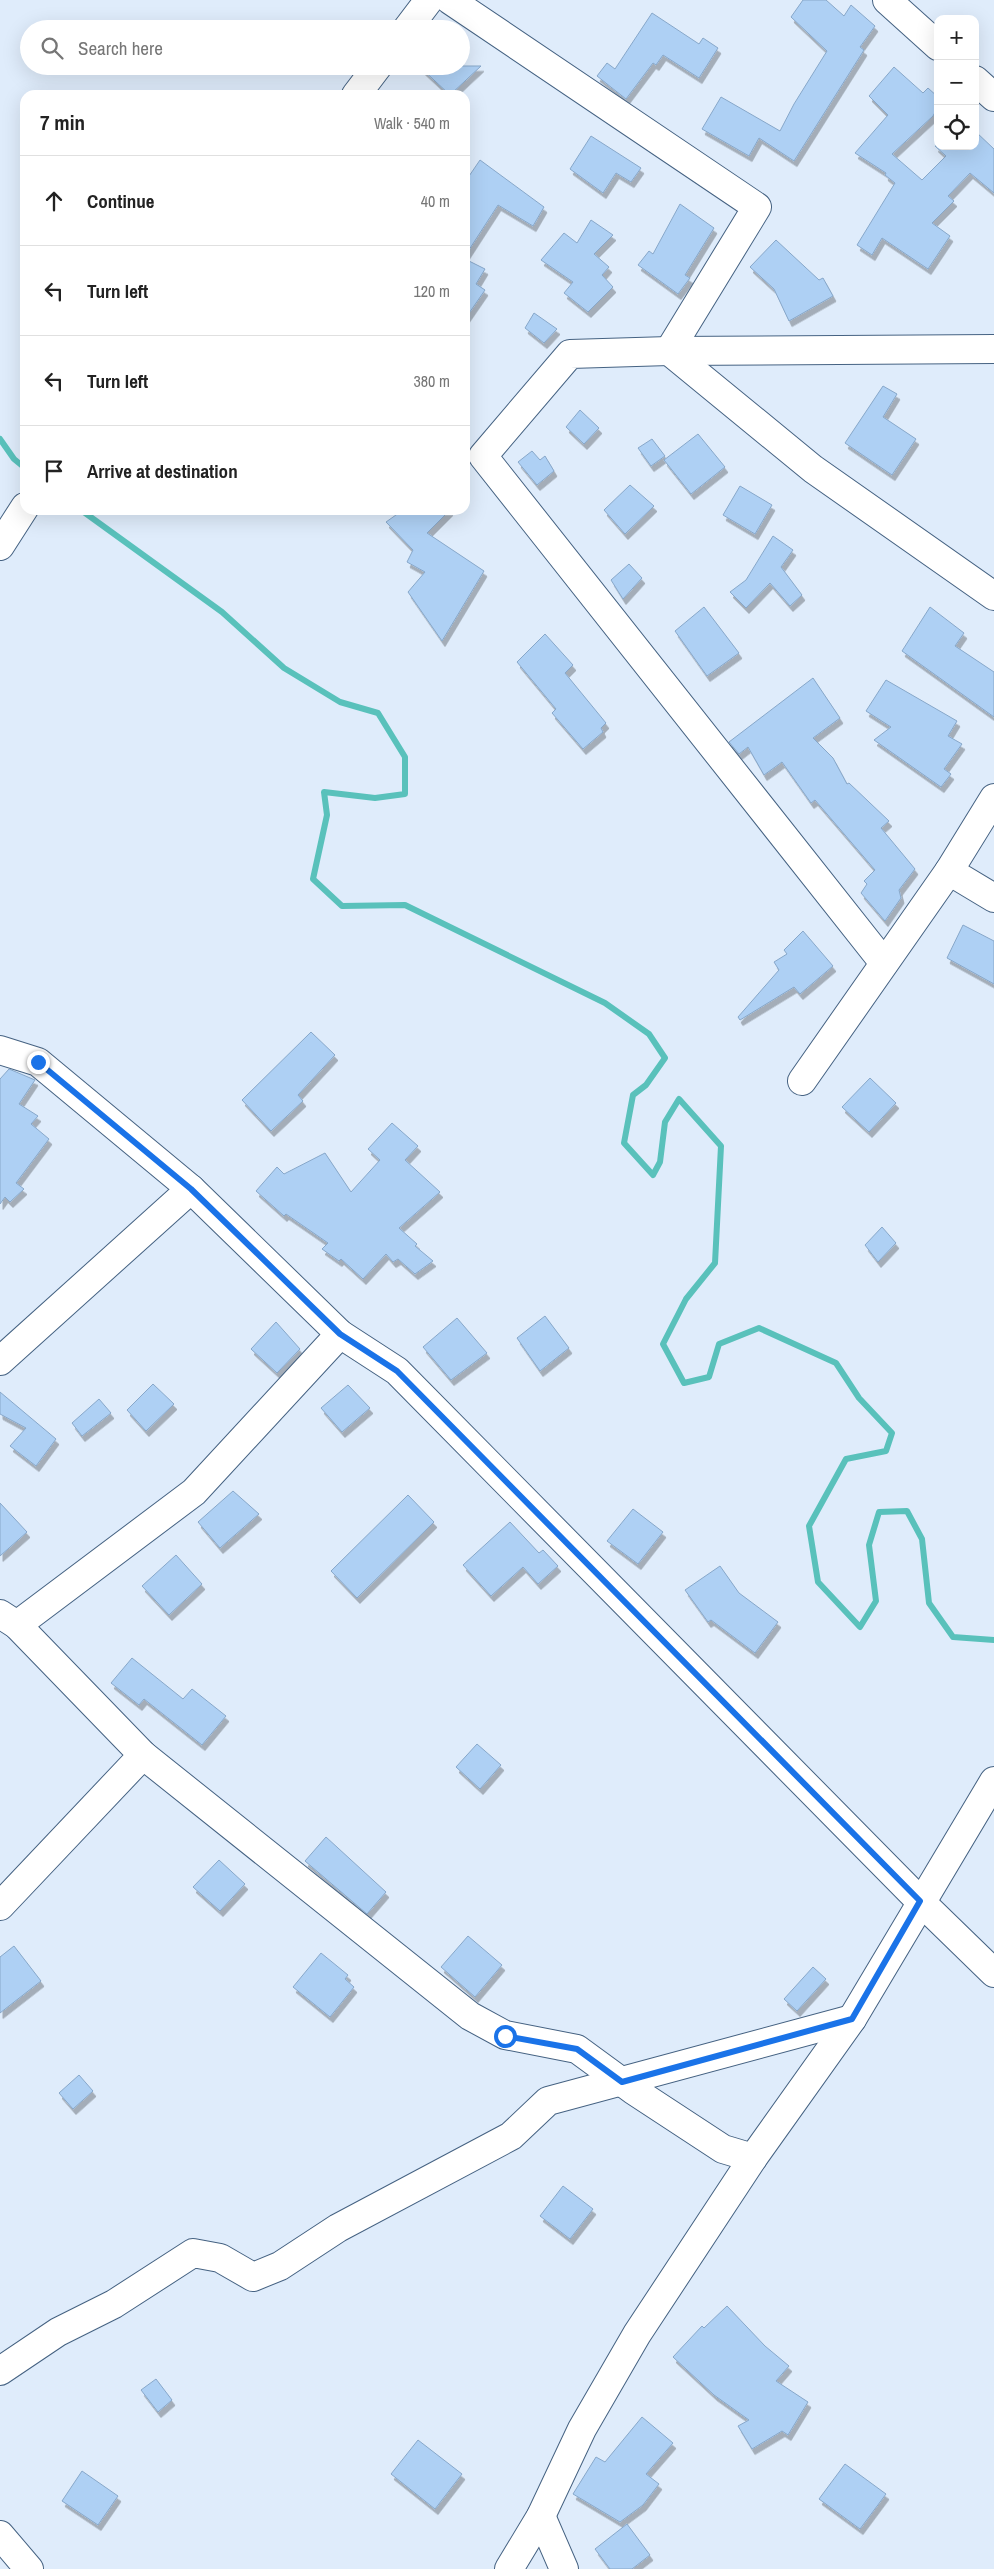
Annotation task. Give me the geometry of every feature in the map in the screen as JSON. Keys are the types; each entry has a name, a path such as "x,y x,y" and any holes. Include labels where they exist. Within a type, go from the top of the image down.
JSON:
{"street":[{"path":"414,20 429,0"},
{"path":"450,0 756,207 669,351"},
{"path":"887,0 934,42"},
{"path":"360,90 371,75"},
{"path":"979,84 994,97"},
{"path":"884,963 483,456 570,354 669,351 994,348"},
{"path":"669,351 812,469 994,596"},
{"path":"0,546 20,515"},
{"path":"802,1081 949,871 994,798"},
{"path":"949,871 994,898"},
{"path":"0,1050 38,1062 191,1189 340,1334 397,1371 920,1901 994,1973"},
{"path":"0,1361 191,1189"},
{"path":"340,1334 194,1492 9,1620 143,1755 470,2016 505,2036 577,2049 622,2082 724,2149 753,2158"},
{"path":"0,1906 143,1755"},
{"path":"509,2569 541,2516 582,2429 637,2334 753,2158 852,2019 920,1901 994,1781"},
{"path":"0,2370 58,2332 114,2304 193,2254 220,2258 253,2277 280,2266 338,2228 512,2136 548,2101 852,2019"},
{"path":"541,2516 564,2569"},
{"path":"0,2535 30,2569"}],"building":[{"path":"803,0 826,0 844,16 851,5 875,26 860,47 864,50 794,161 759,138 749,156 702,129 721,97 780,131 794,104 827,51 791,17"},
{"path":"652,13 699,44 703,38 718,48 699,78 663,55 656,65 653,63 626,99 597,76 607,63 615,69"},
{"path":"470,66 481,66 455,90 445,90 429,75 470,75"},
{"path":"894,67 923,93 928,88 934,93 933,116 892,154 922,180 946,156 939,150 979,150 979,135 994,149 994,193 970,173 948,196 954,201 932,223 950,236 928,269 882,238 872,255 857,245 895,183 885,175 886,173 855,153 888,115 869,96"},
{"path":"591,136 641,168 631,182 616,173 603,193 570,169"},
{"path":"480,160 544,207 533,226 498,205 470,248 470,175"},
{"path":"680,204 714,228 685,275 690,278 678,294 638,265 649,251 653,254"},
{"path":"591,220 613,235 594,254 609,267 602,275 613,287 588,312 564,293 573,282 541,260 564,233 577,243"},
{"path":"776,240 819,280 823,278 833,296 789,321 774,289 750,267"},
{"path":"470,262 485,269 476,284 485,290 470,312"},
{"path":"534,313 557,329 544,343 525,328"},
{"path":"883,386 897,394 883,417 916,439 892,475 845,443"},
{"path":"580,410 599,428 584,444 566,427"},
{"path":"698,434 725,467 691,494 664,460"},
{"path":"652,439 665,456 651,466 638,448"},
{"path":"532,451 540,460 545,456 554,471 537,485 518,462"},
{"path":"630,485 654,506 625,534 604,510"},
{"path":"740,486 772,505 755,534 723,515"},
{"path":"396,515 445,515 427,533 484,571 442,641 408,592 425,572 407,562 413,550 386,522"},
{"path":"773,536 793,550 781,567 802,595 790,606 770,583 746,608 730,592 746,580"},
{"path":"629,564 642,578 623,599 611,580"},
{"path":"704,607 739,653 707,676 675,631"},
{"path":"930,607 964,633 955,646 994,672 994,717 902,651"},
{"path":"545,634 573,665 565,673 606,723 601,728 603,732 583,749 552,713 556,709 517,662"},
{"path":"813,678 840,718 813,738 833,758 847,784 849,783 889,821 881,828 915,869 899,890 901,898 885,921 861,893 867,884 864,881 875,870 815,800 811,803 782,762 764,775 748,747 739,754 729,742"},
{"path":"886,680 957,721 948,736 962,744 944,769 951,774 941,787 874,740 891,727 866,711"},
{"path":"963,925 994,941 994,984 947,958"},
{"path":"803,931 833,966 800,994 794,987 740,1020 738,1017 779,970 774,962 787,954 784,950"},
{"path":"311,1032 335,1055 298,1095 303,1101 271,1131 242,1100"},
{"path":"9,1069 35,1080 19,1104 38,1116 31,1124 49,1139 16,1183 24,1189 10,1202 5,1197 0,1204 0,1079"},
{"path":"870,1078 896,1103 869,1132 842,1107"},
{"path":"392,1123 418,1146 405,1160 440,1192 399,1228 417,1244 415,1246 433,1261 415,1274 398,1259 393,1262 386,1254 363,1279 341,1259 339,1261 322,1249 328,1243 286,1214 284,1216 256,1191 277,1167 284,1174 325,1153 351,1192 380,1160 368,1149"},
{"path":"882,1227 896,1243 878,1262 865,1245"},
{"path":"545,1316 569,1348 540,1371 517,1338"},
{"path":"457,1318 487,1353 451,1380 423,1347"},
{"path":"276,1322 300,1349 277,1373 251,1349"},
{"path":"153,1384 174,1404 146,1431 127,1410"},
{"path":"348,1385 370,1408 342,1432 321,1408"},
{"path":"0,1392 56,1439 36,1466 10,1446 26,1428 0,1414"},
{"path":"99,1399 111,1413 82,1436 72,1423"},
{"path":"233,1491 259,1514 220,1548 198,1522"},
{"path":"408,1495 434,1522 357,1598 331,1571"},
{"path":"0,1503 27,1532 0,1556"},
{"path":"633,1509 663,1532 638,1564 607,1541"},
{"path":"510,1522 539,1553 543,1550 558,1566 538,1584 523,1567 491,1596 463,1565"},
{"path":"176,1555 202,1584 169,1615 142,1586"},
{"path":"720,1566 739,1593 778,1622 755,1653 711,1620 708,1622 685,1590"},
{"path":"132,1658 183,1699 192,1689 226,1716 202,1745 144,1699 139,1705 111,1683"},
{"path":"477,1744 501,1765 480,1789 456,1767"},
{"path":"326,1837 386,1892 367,1914 305,1861"},
{"path":"219,1860 245,1884 220,1911 193,1887"},
{"path":"468,1936 502,1965 475,1997 441,1967"},
{"path":"14,1946 41,1981 0,2013 0,1957"},
{"path":"321,1953 348,1975 345,1979 354,1987 330,2017 293,1987"},
{"path":"813,1967 826,1979 797,2011 784,1999"},
{"path":"79,2075 93,2091 73,2109 59,2093"},
{"path":"563,2186 593,2209 570,2239 540,2216"},
{"path":"727,2306 765,2346 789,2366 776,2381 808,2402 788,2435 782,2431 752,2449 738,2426 749,2420 714,2395 673,2357 702,2326 704,2328"},
{"path":"156,2379 172,2400 158,2412 141,2390"},
{"path":"642,2417 673,2443 646,2474 659,2484 643,2505 620,2522 573,2494 596,2457 605,2462"},
{"path":"418,2440 462,2474 435,2509 391,2474"},
{"path":"845,2464 886,2494 860,2529 819,2499"},
{"path":"82,2471 118,2496 98,2525 62,2501"},
{"path":"627,2524 650,2555 632,2569 610,2569 595,2549"}],"waterway":[{"path":"0,439 14,459 20,464"},
{"path":"88,515 222,612 284,668 340,702 378,713 405,757 405,794 375,798 324,792 327,815 313,879 342,906 405,905 605,1003 649,1034 665,1058 646,1085 633,1095 624,1143 653,1175 660,1162 665,1122 679,1099 721,1146 715,1263 686,1299 663,1344 684,1383 709,1377 719,1344 759,1328 836,1363 859,1398 892,1433 886,1451 846,1459 809,1526 818,1582 860,1627 876,1601 869,1545 879,1512 907,1511 922,1539 929,1603 953,1637 994,1640"}],"route":[{"path":"38,1062 191,1189 340,1334 397,1371 920,1901 852,2019 622,2082 577,2049 505,2036"}]}
